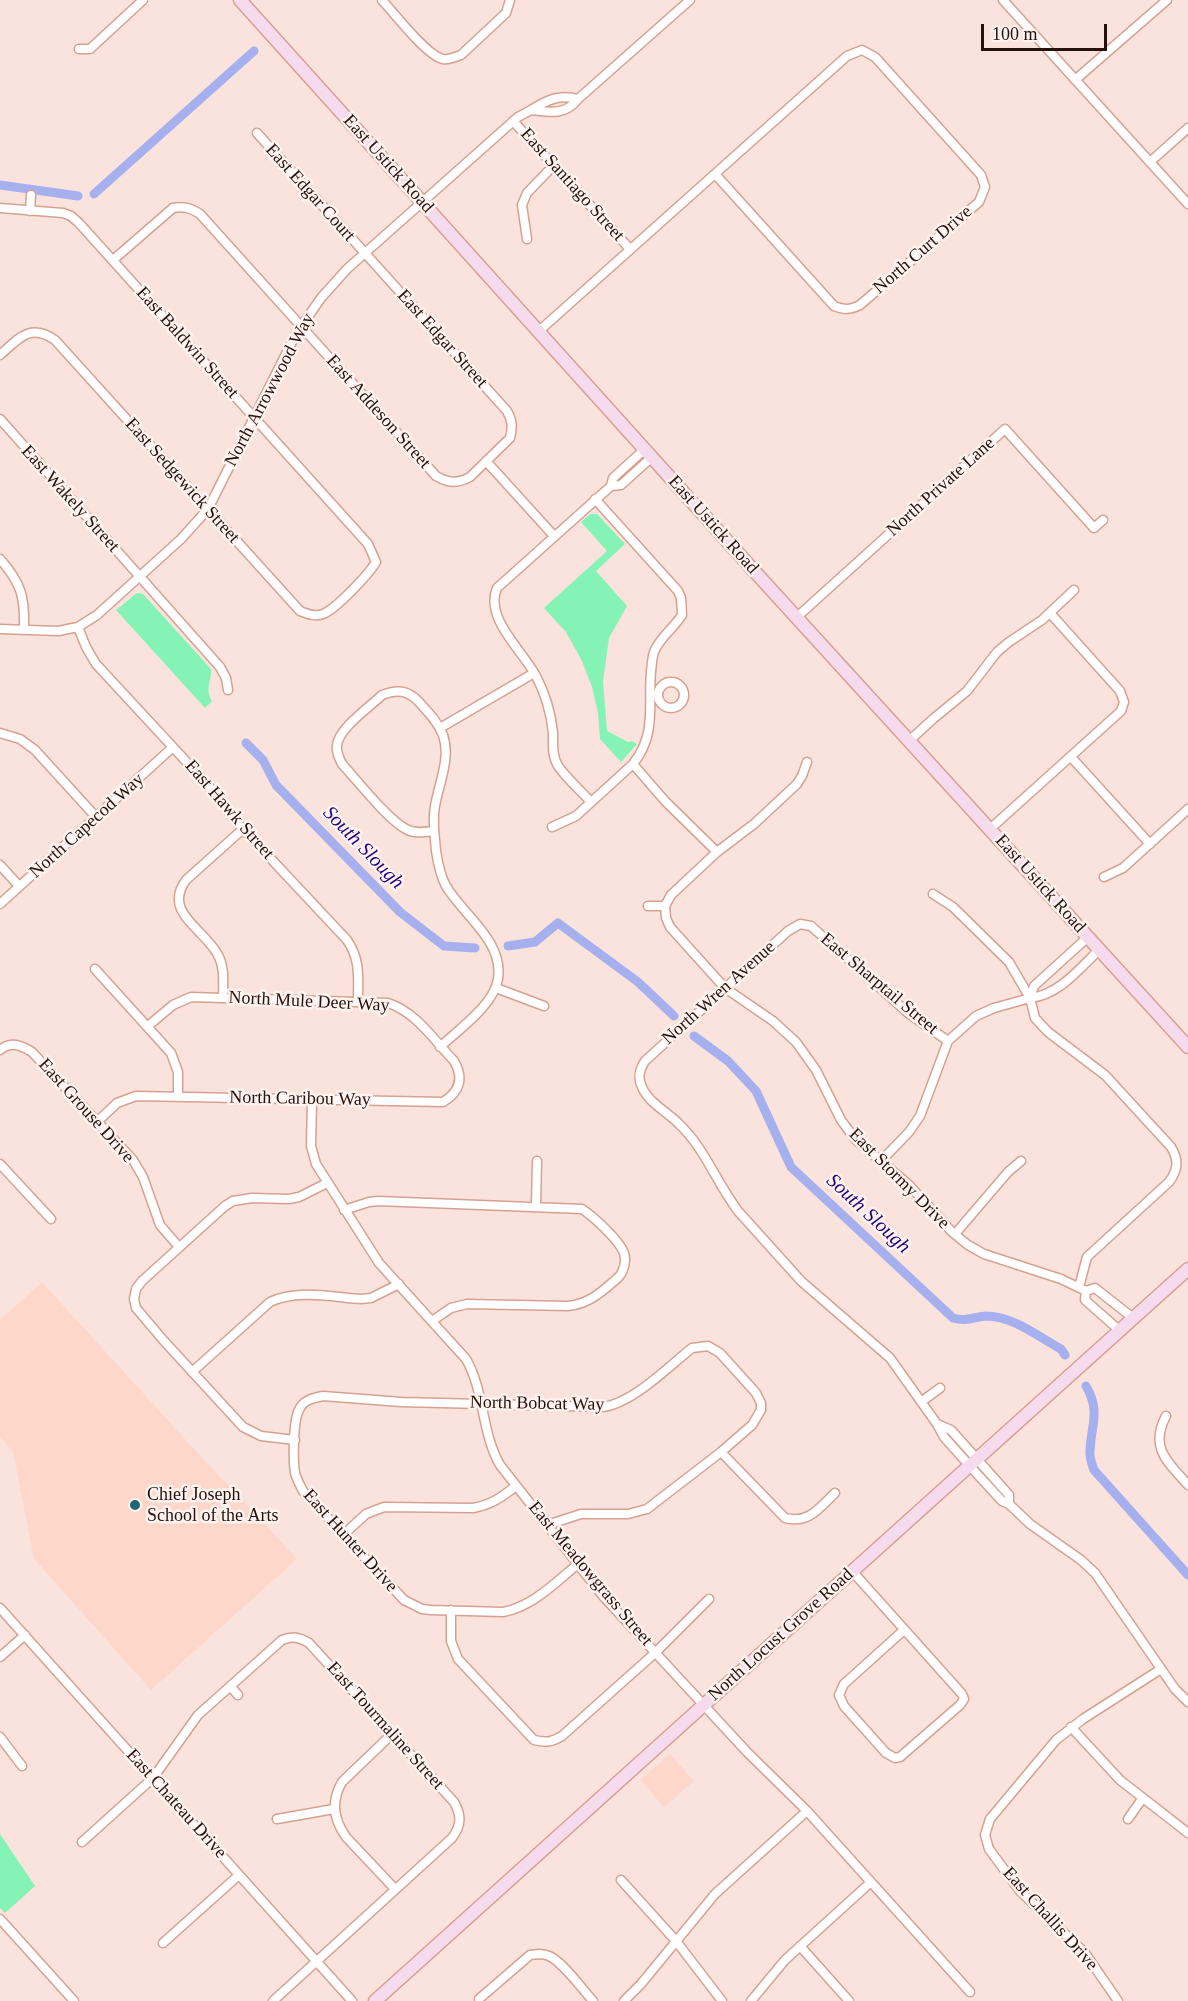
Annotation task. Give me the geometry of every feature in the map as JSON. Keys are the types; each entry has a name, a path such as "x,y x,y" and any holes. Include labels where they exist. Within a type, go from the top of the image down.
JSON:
{"main road":[{"name":"East Ustick Road","path":"240,0 1188,1047"},
{"name":"North Locust Grove Road","path":"375,2001 1188,1269"}],"street":[{"path":"79,49 90,49 143,0"},
{"path":"382,0 430,53 442,59 452,59 461,55 506,13 510,0"},
{"path":"531,110 552,112 571,108 578,99 690,0"},
{"path":"1003,0 1188,204"},
{"path":"1075,80 1167,0"},
{"name":"North Curt Drive","path":"538,331 848,56 862,50 874,57 981,175 985,188 979,202 860,305 849,310 834,306 715,174"},
{"name":"North Arrowwood Way","path":"0,629 58,631 78,627 97,615 140,578 181,539 208,509 253,416 301,326 333,283 513,121 548,100 566,96 578,99"},
{"name":"East Santiago Street","path":"513,121 630,249"},
{"path":"1150,162 1188,128"},
{"name":"East Edgar Court","path":"256,133 364,253"},
{"path":"527,239 522,205 526,193 554,165"},
{"path":"30,211 31,195"},
{"name":"East Addeson Street","path":"113,260 173,208 183,206 192,208 200,214 436,476 453,483 462,481 470,477 486,461"},
{"name":"East Baldwin Street","path":"0,208 63,213 71,216 368,544 376,562 371,572 331,609 322,614"},
{"name":"East Edgar Street","path":"364,253 507,411 513,429 506,443 486,461"},
{"name":"East Sedgewick Street","path":"0,355 20,337 36,331 47,334 55,340 300,611 312,616 322,614"},
{"name":"East Wakely Street","path":"0,420 220,667 226,678 228,690"},
{"name":"North Private Lane","path":"797,617 1005,429 1094,528 1103,520"},
{"path":"591,802 557,765 549,710 542,688 524,656 509,639 499,618 494,595 497,588 612,486 613,478 648,453"},
{"path":"486,461 554,536"},
{"path":"552,826 576,816 633,764 646,744 654,694 654,651 682,615 682,604 678,591 595,499"},
{"path":"0,559 16,579 23,593 24,630"},
{"path":"910,740 967,691 997,652 1050,613 1074,590"},
{"path":"990,829 1121,711 1124,702 1120,692 1050,613"},
{"name":"East Hawk Street","path":"78,627 90,656 96,664 208,785 243,829 353,948 358,967 358,1001"},
{"path":"440,728 534,673"},
{"path":"434,831 416,832 394,821 342,764 337,754 337,746 343,730 382,695 400,691 414,698 440,728 444,737 446,756 434,808 434,831 439,868 446,886 494,949 499,969 496,988 485,1005 440,1047"},
{"path":"0,733 20,739 35,750 96,817"},
{"name":"North Capecod Way","path":"0,904 173,747"},
{"path":"1071,757 1150,844"},
{"path":"648,906 665,906 671,895 717,852 754,824 797,784 807,762"},
{"path":"633,764 665,801 717,852"},
{"path":"1104,877 1123,868 1188,809"},
{"path":"223,997 221,961 211,945 185,916 178,898 180,888 186,880 243,829"},
{"path":"0,865 20,886"},
{"path":"933,894 953,907 1009,962 1030,998 1035,1018 1048,1032 1112,1082 1176,1155 1177,1165 1169,1182 1087,1257 1082,1289 1085,1300 1119,1330"},
{"name":"East Stormy Drive","path":"665,906 666,918 670,927 725,988 773,1021 796,1042 816,1070 846,1129 916,1192 955,1234 984,1254 1061,1278 1082,1289 1095,1288 1133,1318"},
{"name":"North Wren Avenue","path":"811,926 800,924 788,930 645,1061 640,1069 639,1077 647,1096 698,1144 738,1211 801,1281 890,1358 921,1402"},
{"name":"East Sharptail Street","path":"811,926 908,1013 948,1041"},
{"path":"1030,998 1034,986 1088,937"},
{"path":"881,1161 909,1132 920,1116 948,1041 976,1016 994,1008 1042,997 1060,986 1100,950"},
{"path":"95,969 165,1045 176,1062 178,1096"},
{"path":"496,988 544,1006"},
{"name":"North Mule Deer Way","path":"148,1026 181,1000 200,997 388,1003 413,1017 440,1047"},
{"name":"East Grouse Drive","path":"0,1050 5,1046 19,1045 32,1052 97,1122 138,1168 160,1225 179,1247"},
{"name":"North Caribou Way","path":"97,1122 117,1103 145,1095 443,1102 452,1097 458,1089 460,1080 459,1070 440,1047"},
{"name":"East Meadowgrass Street","path":"312,1100 310,1136 313,1155 327,1183 373,1255 466,1359 475,1377 495,1456 516,1486 603,1596 747,1752 807,1811 970,1992"},
{"path":"536,1206 537,1161"},
{"path":"955,1234 1008,1172 1021,1161"},
{"path":"0,1164 51,1219"},
{"path":"295,1440 270,1438 243,1427 136,1308 134,1299 136,1289 142,1281 225,1206 252,1198 289,1199 298,1197 327,1183"},
{"path":"344,1210 369,1202 582,1209 590,1214 624,1253 625,1263 621,1275 594,1298 580,1305 467,1304 451,1308 432,1321"},
{"path":"192,1372 270,1302 279,1298 298,1295 371,1298 399,1284"},
{"name":"North Bobcat Way","path":"295,1440 298,1410 304,1402 323,1396 401,1402 612,1406 630,1397 692,1348 704,1345 720,1353 756,1393 762,1407 753,1425 721,1452"},
{"path":"939,1388 921,1402 937,1424 951,1430 973,1462 1009,1495 1009,1504 1030,1524 1081,1560 1095,1573 1175,1689 1188,1702"},
{"path":"1166,1416 1159,1436 1163,1457 1188,1485"},
{"name":"East Hunter Drive","path":"295,1440 295,1463 298,1482 303,1491 404,1600 422,1609 513,1610 531,1602 578,1564"},
{"path":"547,1525 581,1514 628,1514 647,1509 721,1452 784,1518 804,1519 835,1493"},
{"path":"343,1535 366,1514 384,1507 483,1507 516,1486"},
{"path":"852,1571 962,1694 964,1699 900,1757 895,1758 886,1754 844,1706 839,1695 843,1685 904,1630"},
{"path":"451,1610 451,1641 458,1659 534,1740 544,1743 562,1736 655,1653 709,1599"},
{"name":"East Chateau Drive","path":"0,1608 352,2001"},
{"path":"0,1657 25,1635"},
{"name":"East Tourmaline Street","path":"230,1686 282,1640 291,1637 301,1638 316,1651 454,1802 459,1811 458,1830 395,1889"},
{"path":"1161,1669 1071,1727 1120,1780 1188,1833"},
{"path":"82,1842 153,1778 192,1722 230,1686 238,1695"},
{"name":"East Challis Drive","path":"1071,1727 1046,1751 990,1819 985,1835 989,1849 1020,1891 1084,1953 1118,2001"},
{"path":"273,2001 395,1889 346,1837 340,1828 334,1809 337,1790 342,1782 391,1735"},
{"path":"0,1737 22,1766"},
{"path":"1128,1818 1142,1799"},
{"path":"277,1819 334,1809"},
{"path":"624,2001 715,1894 807,1811"},
{"path":"163,1943 239,1875"},
{"path":"621,1880 676,1941 722,2001"},
{"path":"751,2001 772,1974 800,1946 871,1882"},
{"path":"0,1920 74,2001"},
{"path":"800,1946 849,2001"},
{"path":"479,1999 530,1955 540,1954 549,1956 558,1962 593,2001"}],"shaded area":[{"name":"Chief Joseph School of the Arts","path":"42,1282 297,1559 151,1690 34,1559 13,1452 0,1437 0,1320"},
{"path":"670,1754 694,1781 664,1807 640,1780"}],"green space":[{"path":"590,514 597,514 625,544 596,571 627,606 609,638 603,681 607,731 637,744 621,762 600,739 598,713 592,687 582,661 566,632 544,608 607,551 581,522"},
{"path":"137,593 143,594 211,669 208,688 212,701 205,708 116,610"},
{"path":"0,1834 35,1886 5,1913 0,1908"}],"waterway":[{"path":"94,194 254,51"},
{"path":"0,185 78,196"},
{"name":"South Slough","path":"246,743 263,760 276,785 400,912 444,946 475,948"},
{"name":"South Slough","path":"508,946 535,942 558,923 638,982 674,1016"},
{"name":"South Slough","path":"694,1036 728,1061 756,1091 791,1167 953,1318 986,1316 1006,1319 1061,1349 1065,1355"},
{"name":"South Slough","path":"1086,1386 1091,1395 1094,1411 1090,1453 1094,1470 1188,1575"}],"place":[{"name":"Chief Joseph School of the Arts","path":"135,1505"}]}
